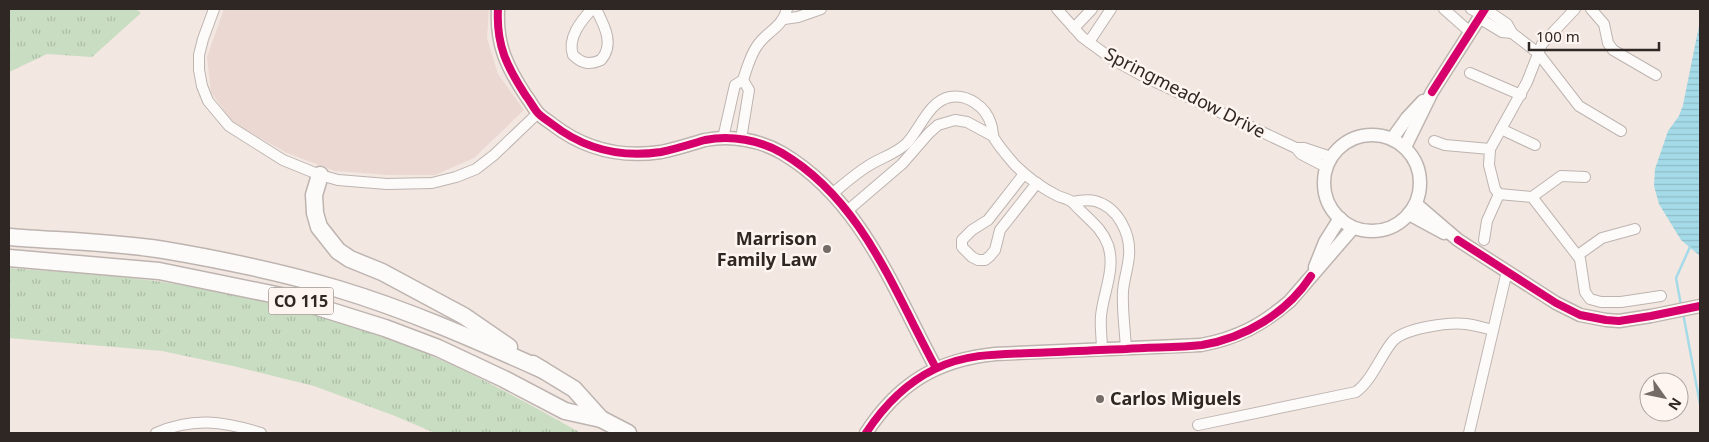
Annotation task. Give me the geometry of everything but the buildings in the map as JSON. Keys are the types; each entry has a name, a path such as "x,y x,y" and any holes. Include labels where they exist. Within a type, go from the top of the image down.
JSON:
{"highway":[{"path":"320,175 314,195 315,213 320,227 338,251 350,259 382,272 464,316 543,370"},
{"name":"CO 115","path":"9,237 162,250 291,276 340,290 392,307 446,328 543,370 574,389 601,419"},
{"name":"CO 115","path":"9,258 159,271 286,297 342,313 429,345 504,379 565,411 601,419 628,433"}],"street":[{"path":"214,9 199,55 199,70 208,100 229,126 283,160 320,175 338,180 388,184 432,183 456,177 476,169 494,155 538,113"},
{"path":"498,9 499,38 504,57 513,77 538,113 564,134 580,143 600,150 639,155 708,140 723,138 741,139 760,144 781,153 797,163 832,194 863,233 888,273 936,368"},
{"path":"594,9 608,36 608,45 605,56 601,60 589,64 573,55 571,43 578,29 594,9"},
{"path":"723,138 735,85 743,80 748,64 758,45 786,14 798,17 821,9"},
{"name":"Springmeadow Drive","path":"1057,9 1088,42 1112,59 1143,76 1296,148 1304,148 1329,162"},
{"path":"1074,28 1092,9"},
{"path":"1088,42 1111,9"},
{"path":"1444,9 1470,32"},
{"path":"1499,194 1495,188 1489,165 1490,149 1521,94 1542,44 1575,9"},
{"path":"1591,9 1604,24 1608,43 1613,50 1656,75"},
{"path":"1405,147 1432,92 1470,32 1480,12 1502,32 1512,33 1538,52 1579,106 1621,131"},
{"path":"1470,73 1521,94"},
{"path":"741,139 749,90 743,80"},
{"path":"1392,139 1407,118 1432,92"},
{"path":"846,211 902,164 933,108 948,98 966,98 975,102 981,107 991,123 993,136 1006,155 1024,174 1058,196 1072,202 1096,224 1104,236 1111,260 1101,316 1102,350"},
{"path":"832,194 854,175 938,125 956,120 967,122 993,136"},
{"path":"1501,129 1535,145"},
{"path":"1375,135 1392,139 1405,147 1416,162 1420,178 1420,188 1412,209 1402,221 1385,230 1370,231 1353,228 1340,218 1329,204 1325,194 1324,177 1329,162 1343,146 1359,137 1375,135"},
{"path":"1434,141 1445,145 1490,149"},
{"path":"1024,174 988,220 972,230 962,240 962,246 972,258 985,260 990,256 995,250 1000,230 1037,183"},
{"path":"1499,194 1532,197 1561,176 1585,177"},
{"path":"1484,240 1486,222 1499,194"},
{"path":"1532,197 1578,255 1582,265 1585,292 1590,299 1601,302 1621,302 1661,296"},
{"path":"1072,202 1085,200 1106,206 1119,219 1127,237 1129,257 1123,305 1126,349"},
{"path":"1412,209 1556,303 1580,315 1619,321 1700,306"},
{"path":"866,433 885,408 914,382 936,368 964,358 1201,345 1251,330 1279,311 1306,285 1325,242 1340,218"},
{"path":"1311,276 1353,228"},
{"path":"1578,255 1602,238 1635,229"},
{"path":"1469,433 1507,272"},
{"path":"1109,276 1125,277"},
{"path":"1198,425 1356,392 1365,383 1392,342 1402,334 1457,323 1493,330"},
{"path":"156,433 181,424 197,422 229,424 261,433"}],"shaded area":[{"path":"224,9 489,9 487,38 498,74 524,110 474,158 435,175 389,175 335,171 287,153 233,123 211,92 207,57"}],"green space":[{"path":"9,9 136,9 141,13 92,57 47,54 9,72"},
{"path":"9,268 163,282 200,288 273,304 345,324 416,349 450,364 581,433 435,433 314,386 233,366 162,351 9,338"}],"water":[{"path":"1700,21 1700,256 1681,240 1659,204 1654,186 1655,169 1668,131 1679,116 1683,105"}],"waterway":[{"path":"1681,305 1676,278 1690,247"},
{"path":"1683,313 1700,404"}],"cycle path":[{"path":"498,9 501,45 508,65 519,85 539,114 564,133 577,140 604,150 646,154 678,148 705,140 735,138 755,142 782,153 810,173 834,196 855,221 890,279 936,368"},
{"path":"1432,92 1485,9"},
{"path":"1458,240 1556,303 1580,315 1619,321 1700,306"},
{"path":"866,433 896,396 914,381 946,364 958,360 994,355 1183,347 1218,342 1264,322 1290,301 1311,276"}],"place":[{"name":"Marrison Family Law","path":"827,249"},
{"name":"Carlos Miguels","path":"1100,399"}]}
